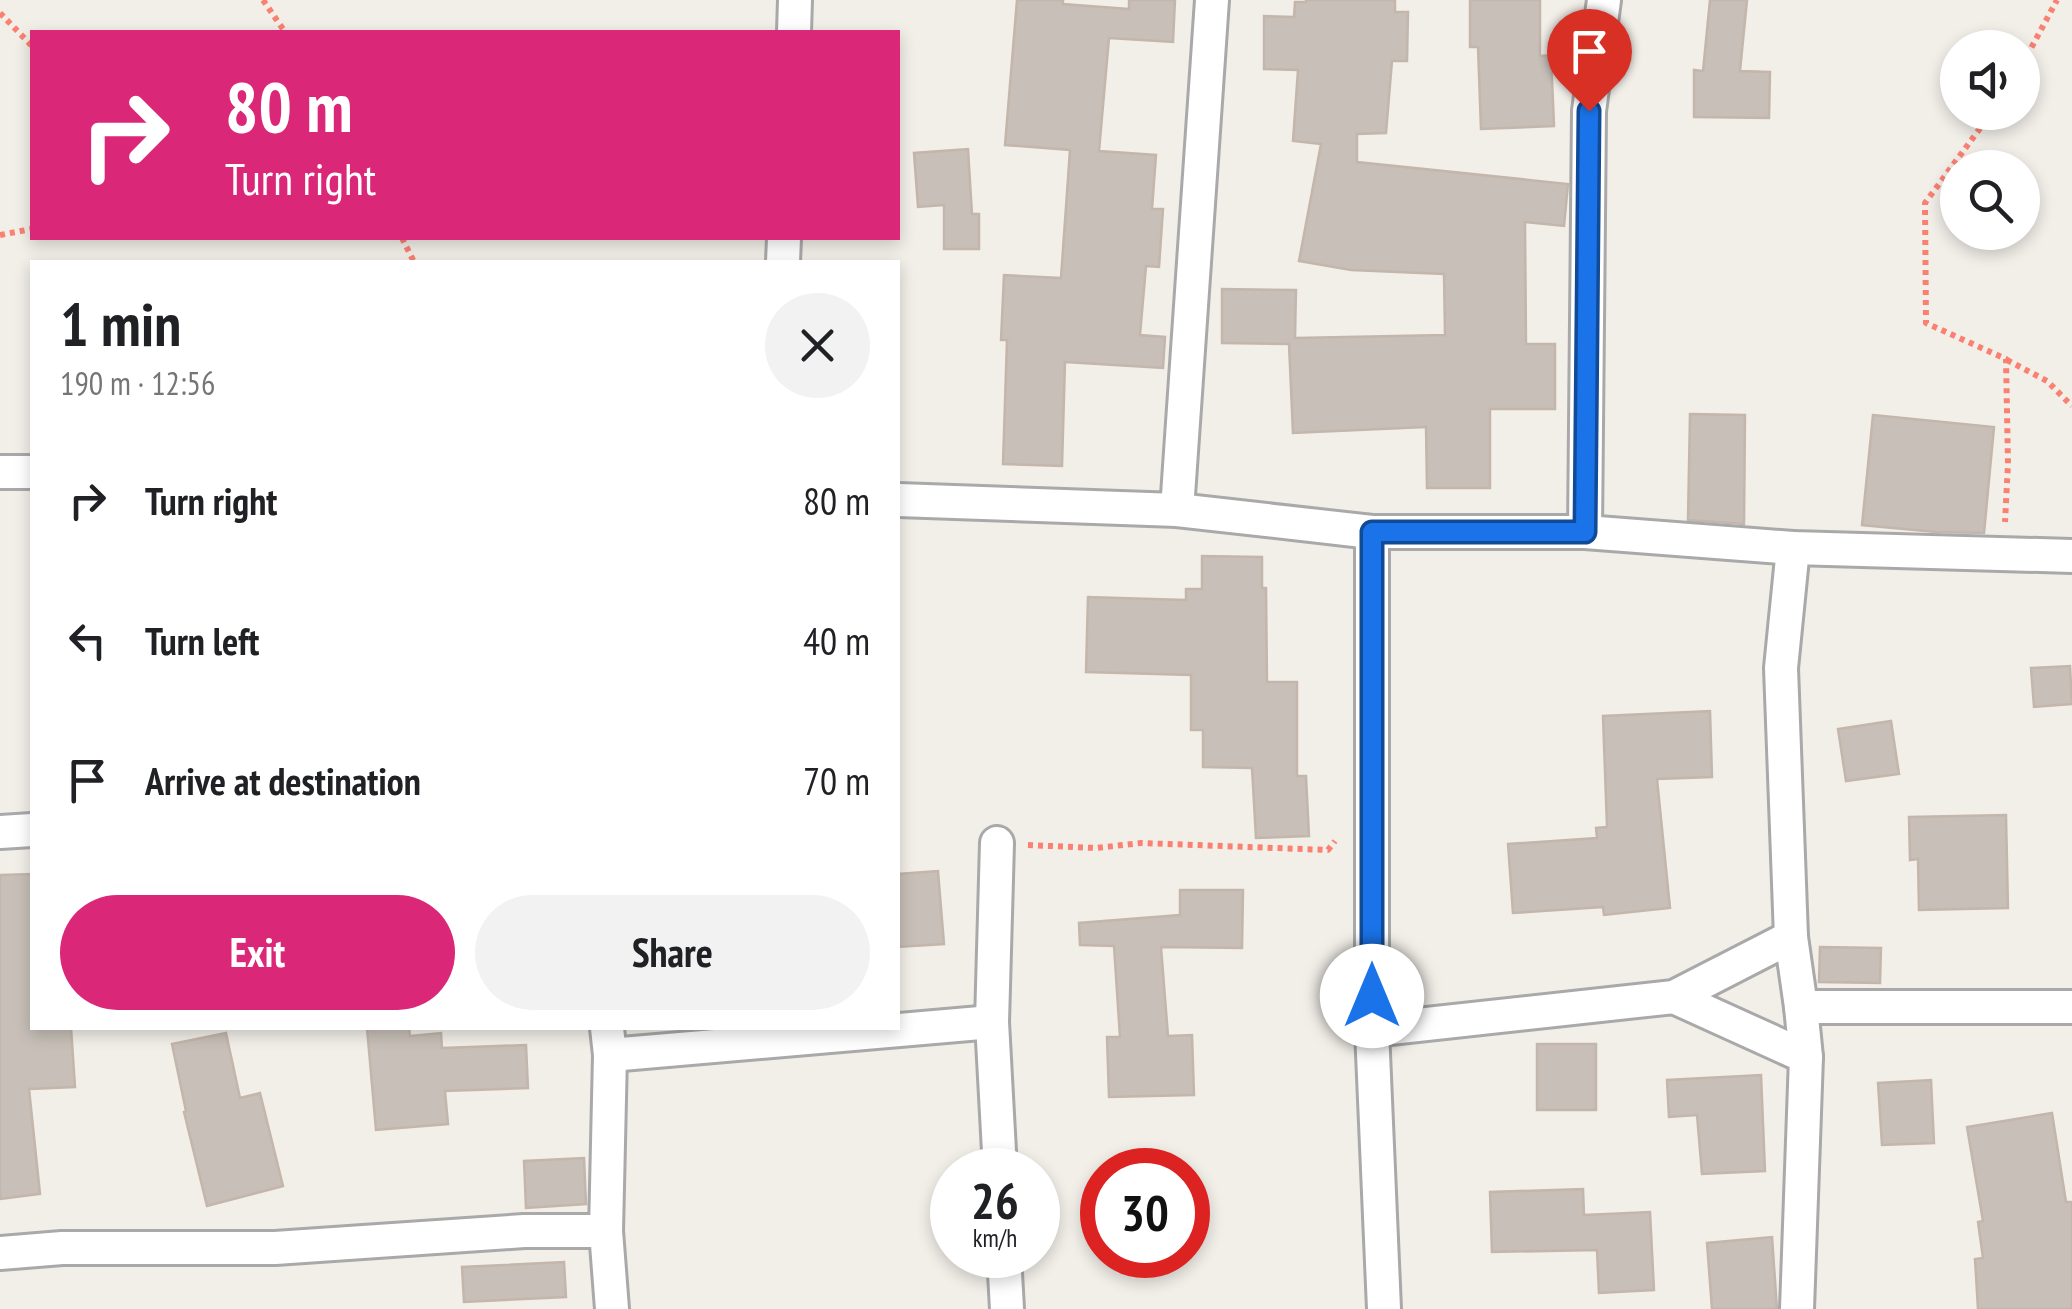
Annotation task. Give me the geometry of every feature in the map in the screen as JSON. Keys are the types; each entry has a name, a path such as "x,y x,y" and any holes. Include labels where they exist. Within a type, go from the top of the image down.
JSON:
{"street":[{"path":"794,30 796,0"},
{"path":"1176,510 1212,0"},
{"path":"1585,532 1589,111 1604,0"},
{"path":"0,472 30,472"},
{"path":"900,500 1176,510 1372,532 1585,532 1793,548 2072,556"},
{"path":"1372,532 1372,1030 1384,1309"},
{"path":"1793,548 1780,668 1791,937 1806,1057 1797,1309"},
{"path":"0,832 30,830"},
{"path":"997,843 992,1022 999,1148"},
{"path":"1372,1030 1674,997 1791,937"},
{"path":"1674,997 1806,1057"},
{"path":"1802,1008 2072,1007"},
{"path":"900,1027 992,1022"},
{"path":"612,1309 606,1230 609,1042 839,1030"},
{"path":"0,1252 62,1248 275,1248 524,1231 606,1230"},
{"path":"1005,1278 1007,1309"}],"path":[{"path":"263,0 285,30"},
{"path":"2040,32 2057,0"},
{"path":"0,13 30,44"},
{"path":"1979,130 1925,202 1926,323 2047,382 2072,406"},
{"path":"0,234 30,230"},
{"path":"2004,554 2008,464 2006,359"},
{"path":"997,843 1328,850"}],"building":[{"path":"1017,0 1063,0 1063,4 1129,9 1129,0 1175,0 1173,42 1109,38 1099,151 1156,155 1152,209 1163,209 1159,267 1146,266 1140,335 1165,337 1163,368 1065,362 1062,466 1003,464 1007,340 1001,340 1004,275 1061,278 1070,150 1005,145"},
{"path":"1395,0 1395,12 1408,12 1407,61 1392,61 1386,133 1357,134 1357,162 1568,184 1564,226 1525,222 1526,344 1555,344 1555,409 1490,409 1490,488 1427,488 1426,427 1293,433 1289,344 1222,343 1222,289 1296,290 1295,338 1445,335 1444,274 1351,270 1299,261 1321,144 1293,141 1298,70 1264,69 1264,16 1294,17 1295,2"},
{"path":"1470,0 1540,0 1540,56 1551,55 1554,126 1481,129 1478,47 1470,47"},
{"path":"1710,0 1747,0 1740,71 1770,72 1769,118 1694,117 1694,70 1703,71"},
{"path":"968,149 972,214 979,214 979,249 944,249 944,205 918,207 914,153"},
{"path":"1690,414 1745,415 1744,524 1688,520"},
{"path":"1873,415 1994,427 1984,533 1862,525"},
{"path":"1202,556 1262,557 1267,682 1297,682 1297,776 1306,776 1309,836 1256,838 1252,768 1203,767 1203,730 1191,730 1191,675 1086,672 1088,597 1186,600 1186,589 1202,589"},
{"path":"2070,666 2072,704 2034,707 2031,668"},
{"path":"1710,711 1712,777 1657,779 1670,908 1604,915 1603,907 1513,913 1508,844 1597,838 1596,828 1607,827 1603,716"},
{"path":"1891,721 1899,774 1846,781 1838,729"},
{"path":"2006,815 2008,908 1919,910 1918,859 1910,860 1909,817"},
{"path":"938,871 944,944 900,947 900,874"},
{"path":"30,874 30,1030 71,1030 75,1087 29,1089 40,1194 0,1199 0,875"},
{"path":"1180,890 1243,890 1242,948 1161,947 1168,1036 1192,1035 1194,1095 1109,1097 1107,1037 1120,1037 1114,946 1080,945 1079,923 1180,915"},
{"path":"1820,947 1881,948 1880,983 1819,982"},
{"path":"367,1030 409,1030 410,1036 441,1033 442,1048 526,1045 528,1088 445,1091 448,1124 376,1130"},
{"path":"226,1033 240,1098 260,1093 283,1186 207,1206 172,1044"},
{"path":"1537,1044 1596,1044 1596,1110 1537,1110"},
{"path":"1761,1075 1765,1171 1702,1174 1697,1115 1669,1117 1667,1080"},
{"path":"1931,1080 1934,1143 1882,1145 1878,1083"},
{"path":"2052,1113 2066,1202 2072,1202 2072,1309 1978,1309 1975,1259 1983,1258 1978,1222 1983,1221 1967,1127"},
{"path":"584,1158 586,1204 526,1208 524,1161"},
{"path":"1583,1189 1584,1215 1650,1212 1654,1290 1599,1293 1597,1250 1492,1252 1490,1192"},
{"path":"1772,1237 1777,1309 1712,1309 1707,1243"},
{"path":"564,1262 566,1297 464,1302 462,1267"}],"route":[{"path":"1372,996 1372,532 1585,532 1589,111"}]}
